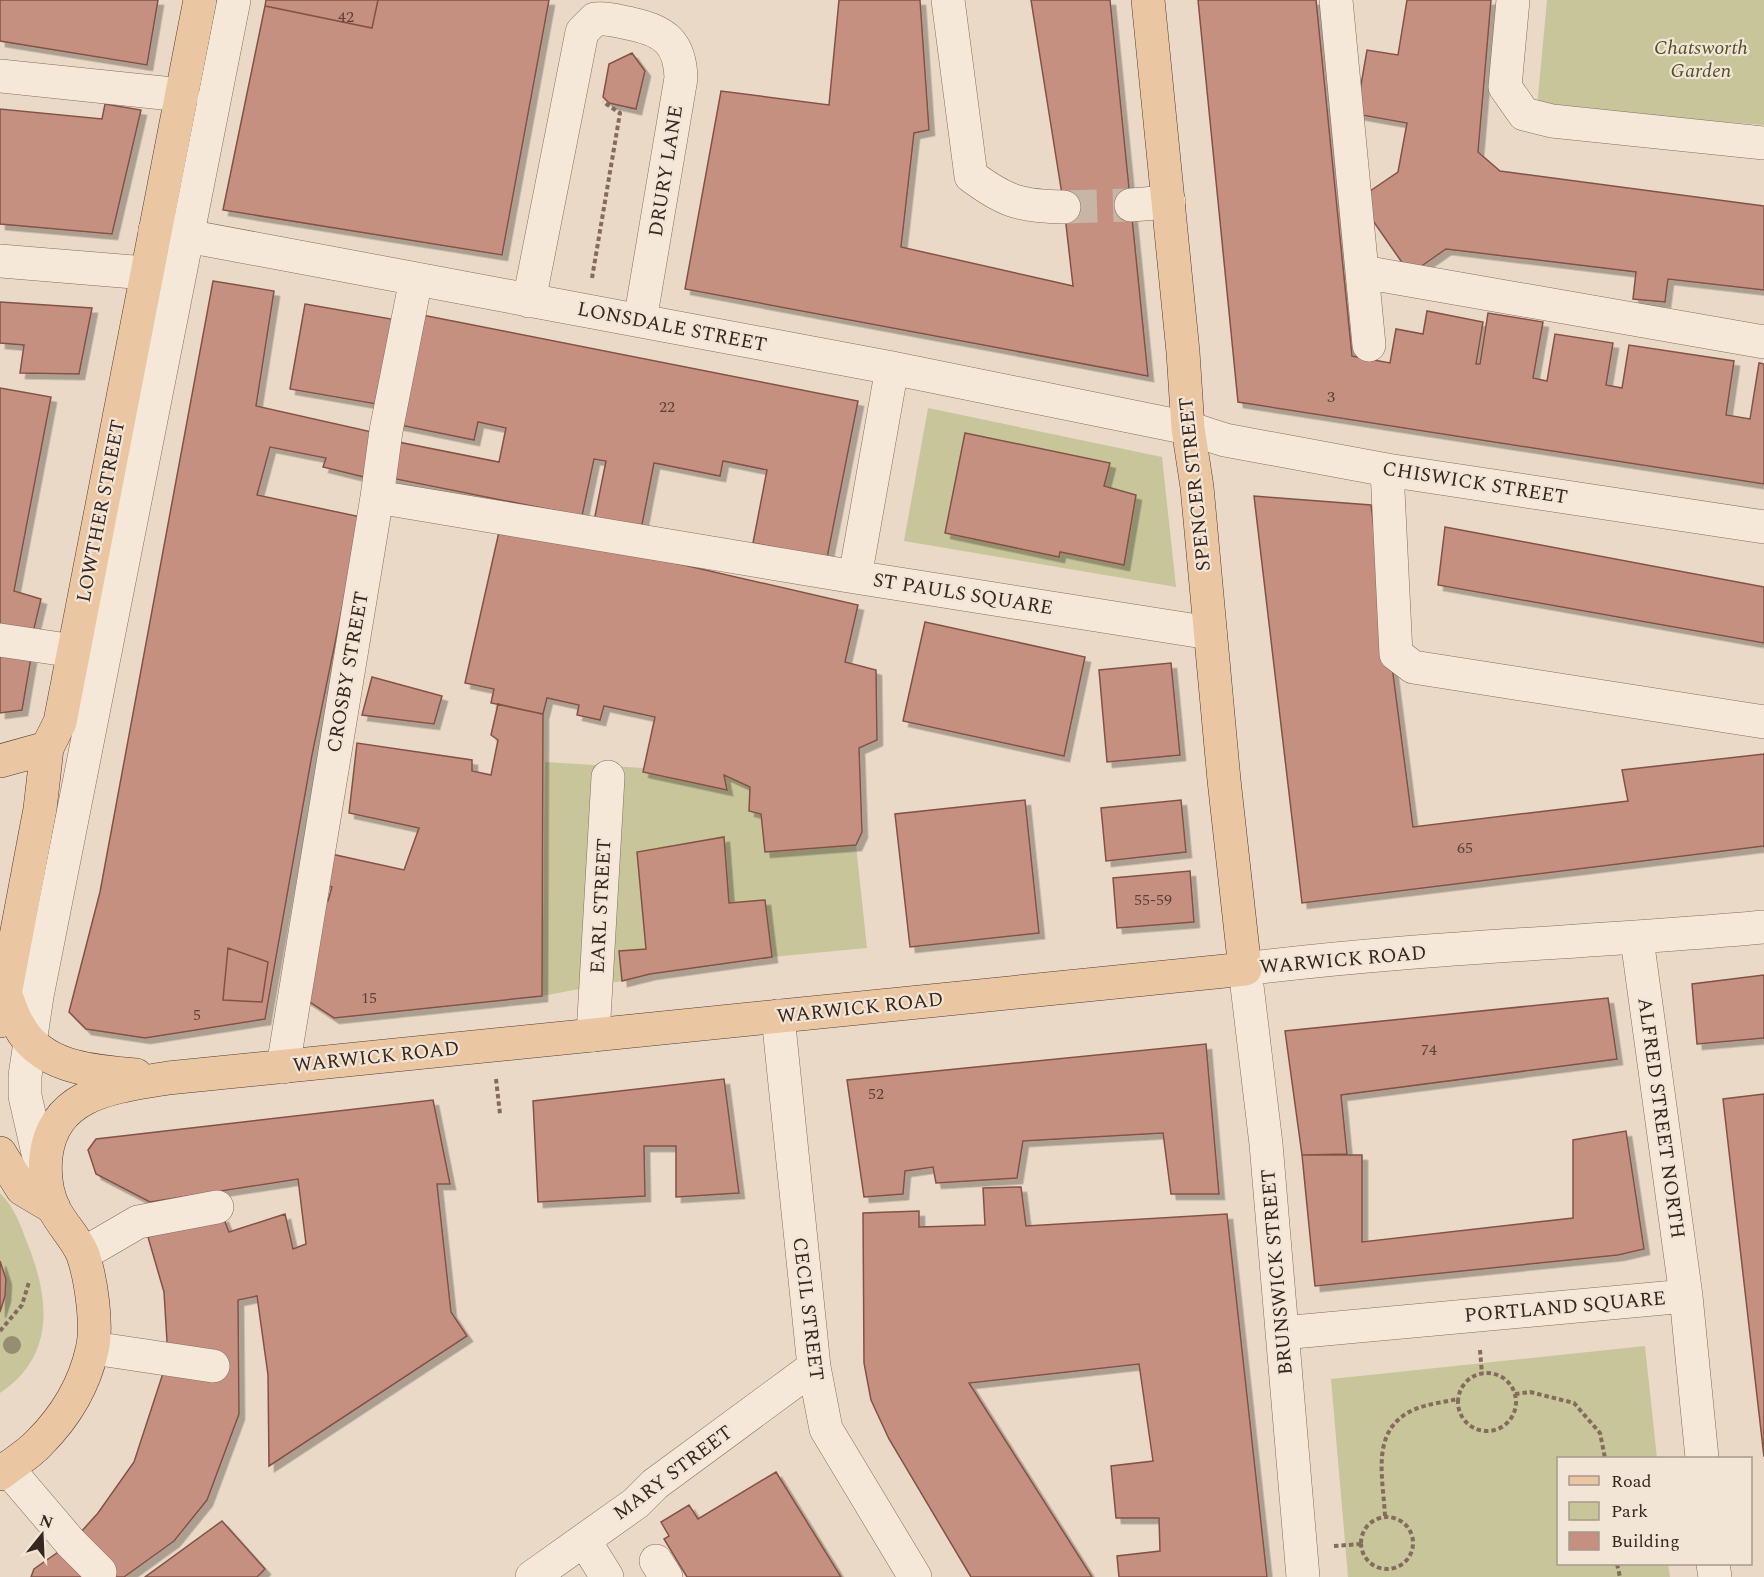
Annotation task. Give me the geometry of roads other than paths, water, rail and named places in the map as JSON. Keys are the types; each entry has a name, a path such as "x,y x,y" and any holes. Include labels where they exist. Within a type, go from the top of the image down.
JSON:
{"main road":[{"name":"LOWTHER STREET","path":"3,1008 40,809 47,748 60,722 200,0"},
{"name":"SPENCER STREET","path":"1148,0 1169,202 1188,428 1197,487 1245,969"},
{"path":"0,760 47,748"},
{"name":"WARWICK ROAD","path":"54,1208 44,1175 47,1149 53,1130 70,1107 108,1088 168,1078 1245,969"},
{"path":"3,1008 30,1041 60,1063 77,1069 168,1078"},
{"path":"0,1154 21,1189 54,1208 83,1254 92,1296 93,1348 73,1402 39,1444 4,1471"}],"street":[{"path":"44,1175 25,1096 30,1041 77,793 190,236 234,0"},
{"path":"948,0 971,176 996,194 1027,206 1064,207"},
{"path":"1336,0 1369,345"},
{"path":"1513,0 1505,87 1524,114 1552,121 1764,143"},
{"name":"DRURY LANE","path":"529,301 582,32 595,19 606,18 655,29 673,45 680,60 681,78 640,321"},
{"path":"0,76 182,95"},
{"path":"1131,205 1169,202"},
{"name":"LONSDALE STREET","path":"155,230 892,368 1188,428"},
{"path":"0,261 146,273"},
{"path":"1363,272 1764,342"},
{"name":"CROSBY STREET","path":"283,1067 377,497 386,430 416,279"},
{"name":"ST PAULS SQUARE","path":"892,368 855,577 1210,633"},
{"name":"CHISWICK STREET","path":"1188,428 1225,440 1387,470 1764,527"},
{"path":"1387,470 1396,654 1413,668 1764,722"},
{"path":"377,497 855,577"},
{"path":"0,640 74,651"},
{"name":"EARL STREET","path":"593,1035 608,777"},
{"name":"WARWICK ROAD","path":"1245,969 1309,961 1637,939 1764,927"},
{"name":"ALFRED STREET NORTH","path":"1637,939 1686,1296"},
{"name":"BRUNSWICK STREET","path":"1245,969 1266,1144 1303,1577"},
{"name":"CECIL STREET","path":"778,1016 814,1368 825,1429 915,1577"},
{"path":"83,1254 138,1222 217,1207"},
{"name":"PORTLAND SQUARE","path":"1282,1333 1686,1296 1702,1457"},
{"path":"93,1348 213,1365"},
{"name":"MARY STREET","path":"531,1577 636,1503 655,1484 814,1368"},
{"path":"4,1471 100,1572"},
{"path":"584,1540 607,1577"}],"tunnel":[{"path":"1064,207 1131,205"}],"park label":[{"name":"Chatsworth Garden","path":"1701,60"}]}
